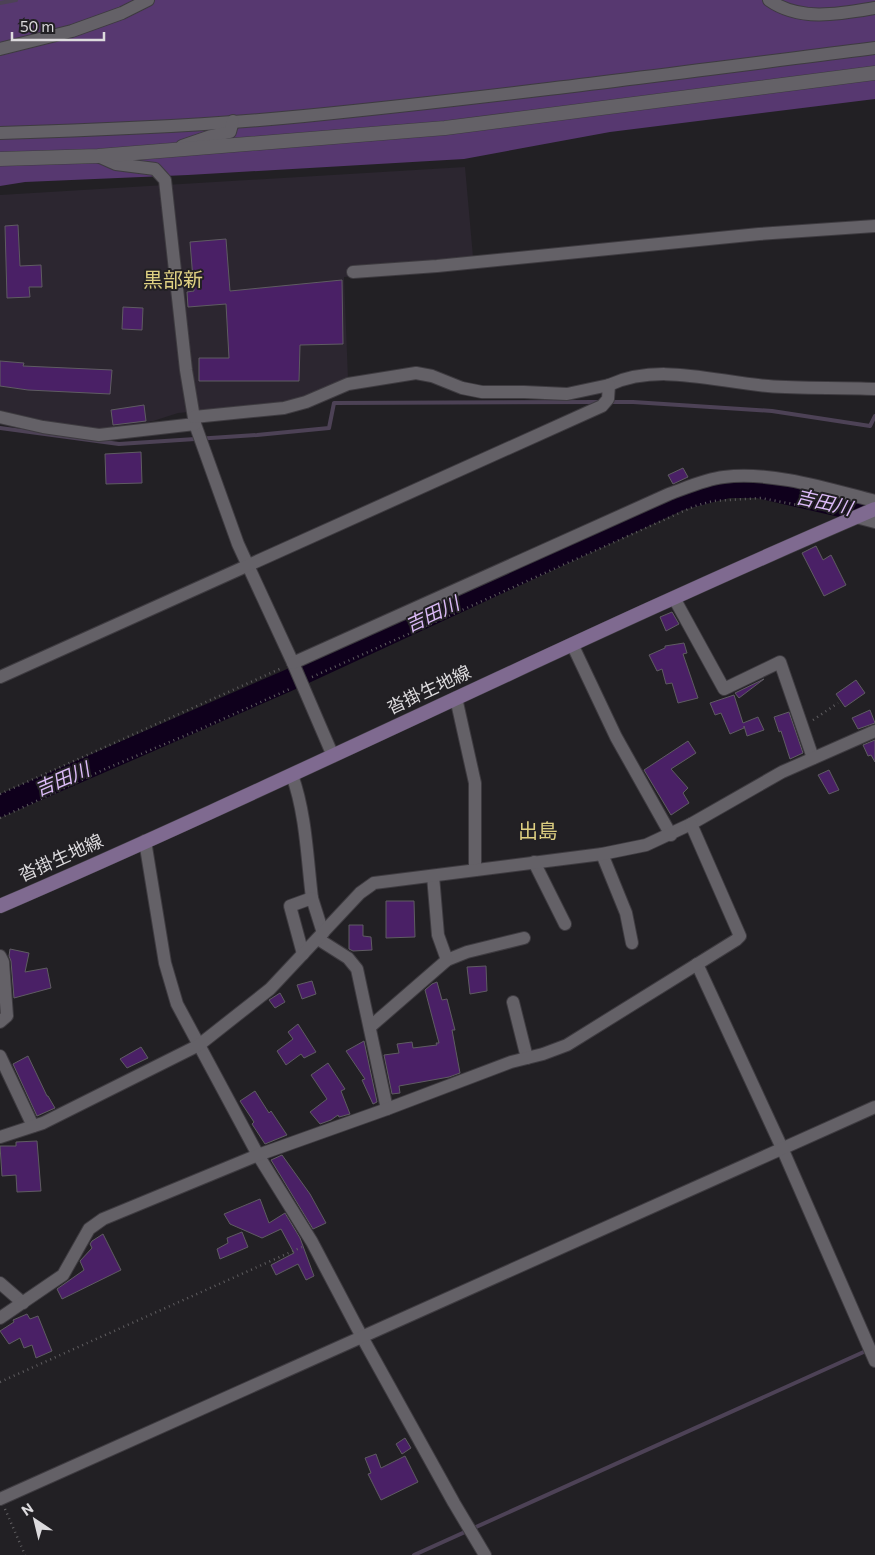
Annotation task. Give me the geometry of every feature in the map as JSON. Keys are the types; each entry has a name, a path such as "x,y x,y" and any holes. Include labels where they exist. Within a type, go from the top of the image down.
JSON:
{"main road":[{"name":"沓掛生地線","path":"0,906 292,775 572,644 875,509"}],"street":[{"path":"0,48 72,31 122,13 148,0"},
{"path":"769,0 779,7 802,13 834,15 875,8"},
{"path":"0,133 98,130 302,116 536,91 875,48"},
{"path":"0,159 98,156 445,128 875,73"},
{"path":"172,150 211,136 230,132 234,121"},
{"path":"98,156 116,164 155,169 165,180 186,370 195,420 234,535 294,664 333,756"},
{"path":"353,272 438,266 759,234 875,226"},
{"path":"0,417 43,427 99,435 284,408 306,402 348,384 416,373 432,376 462,388 482,392 567,394 609,385 623,378 650,373 700,376 766,386 814,389 836,387 875,389"},
{"path":"0,677 602,406 608,399 609,385"},
{"path":"294,664 697,483 722,477 745,475 819,487 875,501"},
{"path":"856,517 875,522"},
{"path":"674,598 724,689 780,662 804,727 813,758"},
{"path":"572,644 616,737 671,835"},
{"path":"456,698 475,783 475,870"},
{"path":"0,1137 43,1123 199,1045 270,988 360,893 374,883 602,854 646,845 671,835 782,772 875,730"},
{"path":"292,775 304,827 312,898 321,936 348,958 357,969 371,1026 387,1109"},
{"path":"0,1318 63,1275 89,1229 103,1219 258,1155 511,1062 566,1045 736,940 740,936 691,824"},
{"path":"144,841 165,963 177,1004 258,1155 312,1242 362,1337 485,1555"},
{"path":"602,854 626,913 632,943"},
{"path":"534,862 565,924"},
{"path":"433,876 438,935 448,960"},
{"path":"304,954 290,906 312,898"},
{"path":"371,1026 448,960 467,952 524,938"},
{"path":"0,956 3,962 7,1016 0,1022"},
{"path":"698,964 871,1340 875,1361"},
{"path":"513,1002 527,1058"},
{"path":"0,1056 33,1126"},
{"path":"0,1499 875,1107"},
{"path":"0,1283 23,1303"}],"path":[{"path":"0,818 105,769 196,732 402,636 695,506 713,501 761,498 856,517"},
{"path":"0,794 294,664"},
{"path":"804,727 838,703"},
{"path":"0,1382 312,1242"},
{"path":"0,1499 26,1555"}],"shaded area":[{"path":"0,0 875,0 875,99 610,132 464,159 188,175 25,182 0,186"},
{"path":"465,167 474,268 344,277 348,379 289,403 178,413 153,421 107,429 81,429 0,410 0,195"}],"building":[{"path":"18,225 20,266 41,265 42,287 29,287 30,297 7,298 5,226"},
{"path":"226,239 230,291 342,280 343,344 300,345 299,381 199,381 199,358 229,358 226,304 188,307 187,292 194,291 190,242"},
{"path":"123,307 143,308 142,330 122,329"},
{"path":"0,361 24,363 23,366 112,370 110,394 28,390 0,386"},
{"path":"144,405 146,421 113,425 111,410"},
{"path":"141,452 142,483 106,484 105,454"},
{"path":"683,468 688,477 673,484 668,475"},
{"path":"816,546 823,560 831,555 846,585 824,596 802,553"},
{"path":"672,612 679,624 666,631 660,617"},
{"path":"684,643 687,653 683,654 698,698 678,703 672,683 666,684 662,669 657,671 649,655 665,648 665,646"},
{"path":"764,679 739,698 735,693"},
{"path":"856,680 865,693 845,707 836,694"},
{"path":"734,695 743,723 758,717 764,730 747,736 744,726 744,728 730,734 721,713 715,715 710,703"},
{"path":"870,710 875,723 858,729 852,718"},
{"path":"789,712 803,753 790,759 781,731 779,732 774,717"},
{"path":"875,740 875,762 871,755 868,756 863,745"},
{"path":"688,741 696,753 671,769 688,788 683,793 689,803 671,815 644,770"},
{"path":"829,770 839,790 829,794 818,775"},
{"path":"386,901 414,901 415,937 386,938"},
{"path":"349,925 363,925 363,936 371,937 372,950 353,951 349,949"},
{"path":"10,949 29,953 25,972 47,968 51,988 14,998 9,956"},
{"path":"486,966 487,991 470,994 467,967"},
{"path":"312,981 316,994 302,999 297,985"},
{"path":"437,982 442,1000 447,999 455,1030 452,1030 460,1073 449,1077 399,1086 400,1093 392,1094 384,1055 399,1053 397,1044 412,1042 413,1048 437,1045 436,1043 439,1043 425,990"},
{"path":"280,993 285,1002 275,1008 269,1000"},
{"path":"298,1024 316,1052 304,1058 301,1054 286,1065 277,1051 293,1039 288,1032"},
{"path":"364,1041 377,1102 373,1104 362,1080 365,1079 346,1051"},
{"path":"141,1047 148,1058 127,1068 120,1059"},
{"path":"28,1056 47,1096 55,1108 37,1116 13,1064"},
{"path":"328,1063 345,1089 341,1091 350,1114 339,1117 338,1115 320,1124 310,1112 327,1099 311,1075"},
{"path":"255,1091 269,1113 271,1111 287,1135 265,1144 252,1124 254,1122 240,1101"},
{"path":"37,1141 41,1191 17,1192 16,1175 2,1176 0,1146 16,1146 16,1142"},
{"path":"282,1155 310,1194 326,1223 313,1229 271,1160"},
{"path":"260,1199 269,1223 285,1213 300,1238 314,1276 306,1280 298,1264 276,1275 271,1265 294,1253 281,1229 262,1238 230,1224 224,1214"},
{"path":"242,1232 248,1247 220,1259 217,1249 228,1243 227,1238"},
{"path":"103,1234 121,1270 62,1299 57,1289 84,1270 80,1261 92,1248 90,1244 92,1241"},
{"path":"27,1314 30,1319 38,1316 52,1351 36,1358 32,1345 24,1348 20,1338 9,1344 0,1331 14,1322 13,1320"},
{"path":"405,1438 411,1448 402,1454 396,1444"},
{"path":"376,1454 381,1468 405,1456 418,1482 381,1500 368,1474 371,1473 365,1458"}],"waterway":[{"path":"0,3 16,0"},
{"path":"0,428 119,444 257,435 329,428 334,403 600,402"},
{"path":"609,402 772,411 870,426 875,416"},
{"name":"吉田川","path":"0,806 287,681 681,499 728,487 758,487 875,514"},
{"path":"414,1555 868,1350"}],"district":[{"name":"黒部新","path":"173,280"},
{"name":"出島","path":"538,831"}]}
